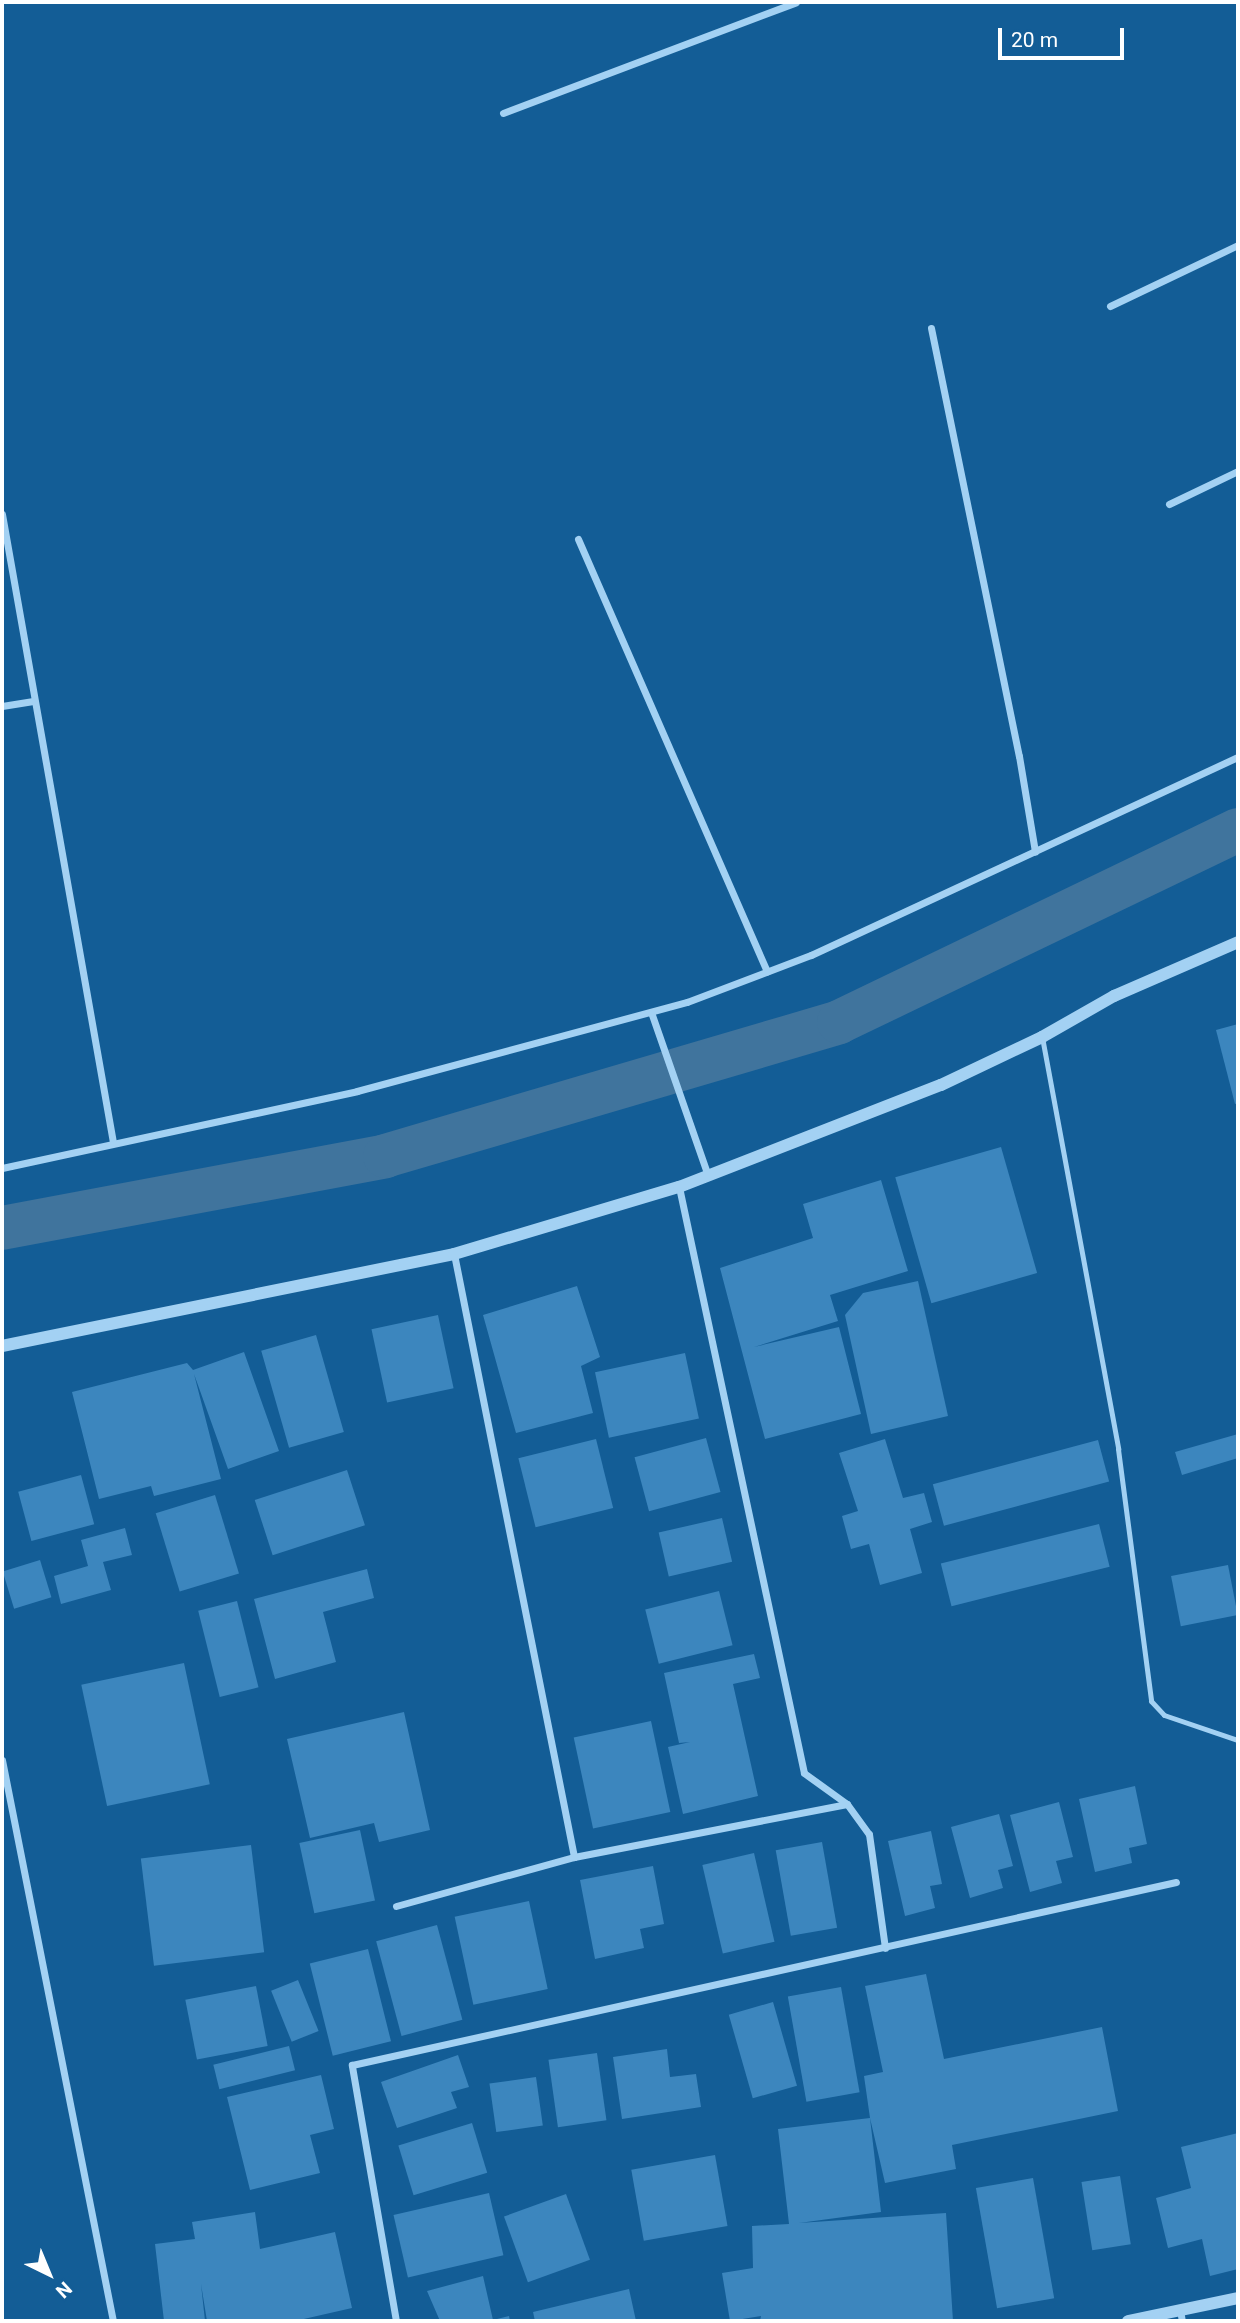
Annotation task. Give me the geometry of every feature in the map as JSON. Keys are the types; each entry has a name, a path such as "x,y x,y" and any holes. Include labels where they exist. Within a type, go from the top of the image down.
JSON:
{"street":[{"path":"503,113 796,2"},
{"path":"1110,306 1238,244"},
{"path":"931,328 1017,743 1035,852"},
{"path":"1169,505 1238,471"},
{"path":"2,514 6,571 113,1142"},
{"path":"578,539 767,972"},
{"path":"2,706 32,701"},
{"path":"2,1168 357,1091 651,1012 767,972 1035,852 1238,757"},
{"path":"2,1346 454,1254 679,1187 941,1084 1042,1037 1114,996 1238,942"},
{"path":"651,1012 708,1176"},
{"path":"679,1187 804,1773 847,1804 869,1834 885,1948"},
{"path":"454,1254 574,1857"},
{"path":"2,1760 113,2321"},
{"path":"396,1906 574,1857 847,1804"},
{"path":"396,2321 352,2065 1176,1882"},
{"path":"1128,2321 1181,2316 1238,2298"}],"lane":[{"path":"1042,1037 1118,1449 1151,1701 1164,1715 1238,1740"}],"building":[{"path":"1238,1024 1238,1103 1235,1104 1216,1030"},
{"path":"1001,1147 1037,1273 931,1303 895,1177"},
{"path":"881,1180 908,1271 830,1295 838,1321 754,1347 839,1327 861,1414 765,1439 720,1268 813,1238 803,1204"},
{"path":"918,1281 948,1416 871,1434 845,1315 863,1293"},
{"path":"577,1286 600,1357 581,1366 593,1413 516,1433 483,1315"},
{"path":"438,1315 454,1388 387,1402 371,1329"},
{"path":"316,1335 344,1432 289,1448 261,1351"},
{"path":"244,1352 279,1451 228,1469 194,1374 221,1479 154,1496 151,1486 99,1499 72,1392 187,1363 193,1370"},
{"path":"685,1353 699,1419 609,1438 595,1372"},
{"path":"1238,1434 1238,1458 1182,1475 1175,1452"},
{"path":"706,1438 720,1492 649,1511 635,1457"},
{"path":"596,1439 613,1508 536,1527 518,1458"},
{"path":"885,1439 903,1498 924,1493 932,1522 910,1529 922,1573 880,1585 869,1544 851,1549 842,1516 858,1511 839,1453"},
{"path":"1098,1440 1109,1482 944,1526 933,1484"},
{"path":"347,1470 365,1525 273,1555 255,1500"},
{"path":"81,1475 94,1524 31,1541 18,1492"},
{"path":"215,1495 239,1573 180,1592 156,1513"},
{"path":"722,1518 732,1562 669,1576 659,1533"},
{"path":"1099,1524 1110,1567 951,1606 941,1563"},
{"path":"125,1528 132,1555 103,1562 111,1590 61,1604 54,1576 88,1566 81,1540"},
{"path":"40,1560 51,1597 14,1609 3,1571"},
{"path":"1228,1565 1238,1615 1181,1626 1171,1576"},
{"path":"367,1569 374,1598 323,1612 336,1662 275,1679 254,1599"},
{"path":"719,1591 733,1645 659,1664 645,1609"},
{"path":"237,1601 259,1687 220,1697 198,1611"},
{"path":"754,1654 760,1678 733,1684 758,1796 683,1814 668,1747 690,1742 679,1743 664,1673"},
{"path":"184,1663 210,1784 107,1806 81,1685"},
{"path":"404,1712 430,1830 379,1842 374,1823 310,1838 287,1739"},
{"path":"651,1721 670,1812 593,1828 574,1737"},
{"path":"1135,1786 1147,1844 1129,1848 1132,1863 1095,1872 1079,1799"},
{"path":"1059,1802 1073,1857 1056,1861 1062,1883 1030,1892 1010,1815"},
{"path":"999,1814 1013,1866 998,1870 1003,1888 970,1898 951,1827"},
{"path":"360,1830 375,1900 314,1913 299,1843"},
{"path":"931,1831 942,1884 930,1886 935,1908 905,1916 888,1841"},
{"path":"822,1842 837,1928 791,1936 776,1850"},
{"path":"251,1845 264,1952 154,1966 141,1859"},
{"path":"754,1853 774,1942 723,1954 702,1865"},
{"path":"653,1866 664,1924 640,1929 644,1948 595,1959 580,1880"},
{"path":"529,1901 548,1989 473,2005 455,1917"},
{"path":"437,1925 462,2020 402,2036 376,1941"},
{"path":"368,1949 391,2041 333,2056 310,1964"},
{"path":"926,1974 944,2059 1102,2027 1118,2111 952,2145 956,2169 885,2183 870,2118 864,2076 883,2072 865,1986"},
{"path":"298,1980 319,2031 292,2042 271,1991"},
{"path":"256,1986 268,2046 197,2060 185,2000"},
{"path":"841,1987 860,2092 806,2102 788,1996"},
{"path":"773,2002 797,2086 753,2098 729,2015"},
{"path":"289,2046 295,2070 219,2089 213,2065"},
{"path":"667,2049 670,2077 696,2074 701,2107 622,2119 613,2057"},
{"path":"597,2053 606,2120 558,2127 548,2060"},
{"path":"458,2055 469,2087 451,2092 457,2108 397,2128 381,2082"},
{"path":"321,2075 334,2129 310,2135 320,2173 250,2190 227,2097"},
{"path":"536,2077 543,2126 496,2132 489,2084"},
{"path":"870,2118 881,2212 799,2223 946,2213 953,2321 760,2321 761,2316 730,2321 722,2273 753,2268 752,2226 789,2224 778,2129"},
{"path":"472,2123 487,2173 414,2195 398,2146"},
{"path":"1238,2133 1238,2269 1210,2276 1202,2239 1168,2248 1156,2198 1191,2188 1181,2147"},
{"path":"715,2155 728,2226 644,2241 631,2170"},
{"path":"1120,2176 1131,2244 1092,2250 1081,2182"},
{"path":"1033,2178 1054,2298 997,2308 976,2188"},
{"path":"489,2193 503,2255 408,2277 394,2215"},
{"path":"566,2194 590,2260 528,2282 504,2217"},
{"path":"255,2212 260,2249 335,2232 352,2308 295,2321 207,2321 201,2284 205,2321 164,2321 155,2244 195,2239 192,2222"},
{"path":"483,2276 493,2320 509,2316 510,2321 440,2321 427,2291"},
{"path":"629,2289 636,2321 535,2321 533,2312"}],"waterway":[{"path":"2,1228 385,1156 839,1022 1238,830"}]}
